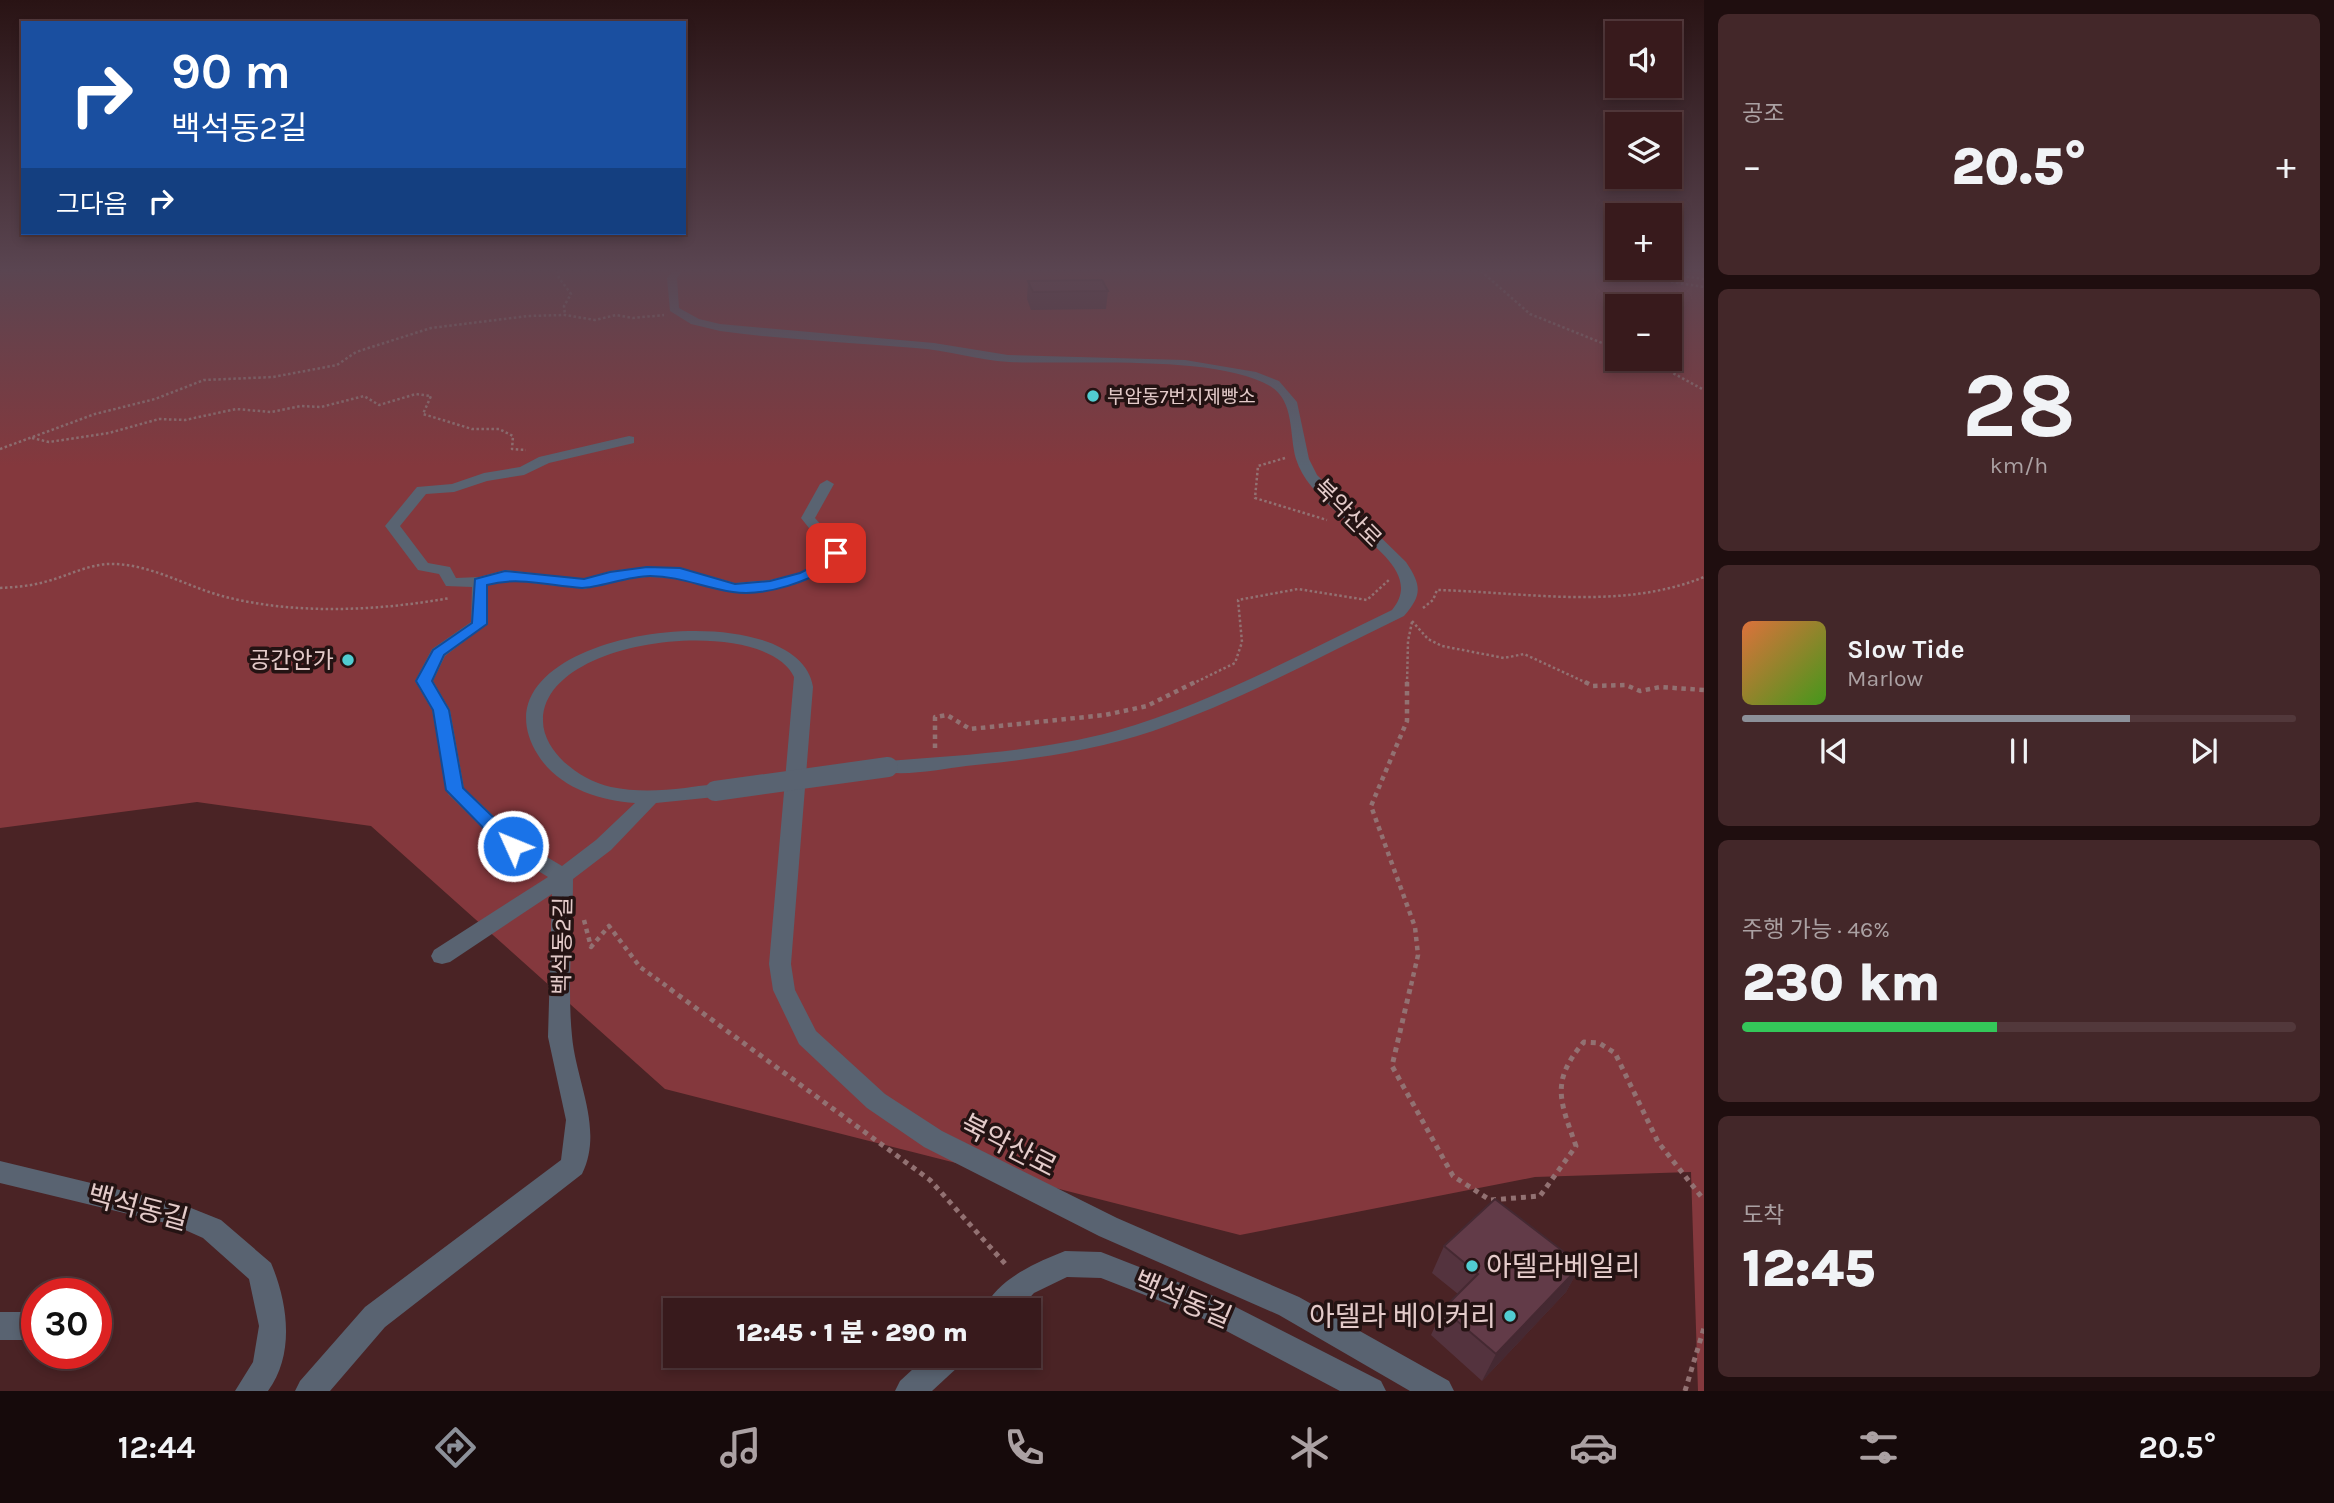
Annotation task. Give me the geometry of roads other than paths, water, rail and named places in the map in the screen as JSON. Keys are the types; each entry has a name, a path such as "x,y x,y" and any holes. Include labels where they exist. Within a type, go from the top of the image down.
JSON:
{"street":[{"name":"북악산로","path":"804,336 935,346 1007,358 1168,364 1245,373 1274,383 1291,399 1295,408 1300,446 1311,477 1409,577 1413,595 1398,614 1188,710 1144,727 1095,741 888,768 715,791 649,799 622,796 593,788 570,777 538,743 533,718 542,692 553,681 592,655 618,645 680,635 735,640 777,651 794,662 804,677 804,687 780,964 784,990 807,1037 876,1101 933,1139 1108,1227 1289,1306 1439,1391"},
{"path":"629,440 562,456 507,475 484,477 454,488 422,490 392,526 423,567 445,570 451,583 480,587 505,575 585,584 610,576 647,572 680,573 734,588 770,585 805,576 835,561 836,553 808,518 827,484"},
{"name":"백석동2길","path":"310,1391 375,1317 573,1166 578,1120 561,1037 563,876 513,846 454,790 441,710 424,681 438,653 479,624 480,587"},
{"path":"442,956 563,876 631,820 649,799"},
{"name":"백석동길","path":"0,1172 177,1214 212,1229 261,1272 273,1326 267,1368 250,1391"},
{"name":"백석동길","path":"1010,1298 1024,1284 1065,1264 1101,1265 1206,1306 1371,1391"},
{"path":"910,1391 935,1368"}],"place":[{"name":"부암동7번지제빵소","path":"1093,396"},
{"name":"공간안가","path":"348,660"},
{"name":"아델라베일리","path":"1472,1266"},
{"name":"아델라 베이커리","path":"1510,1316"}]}
